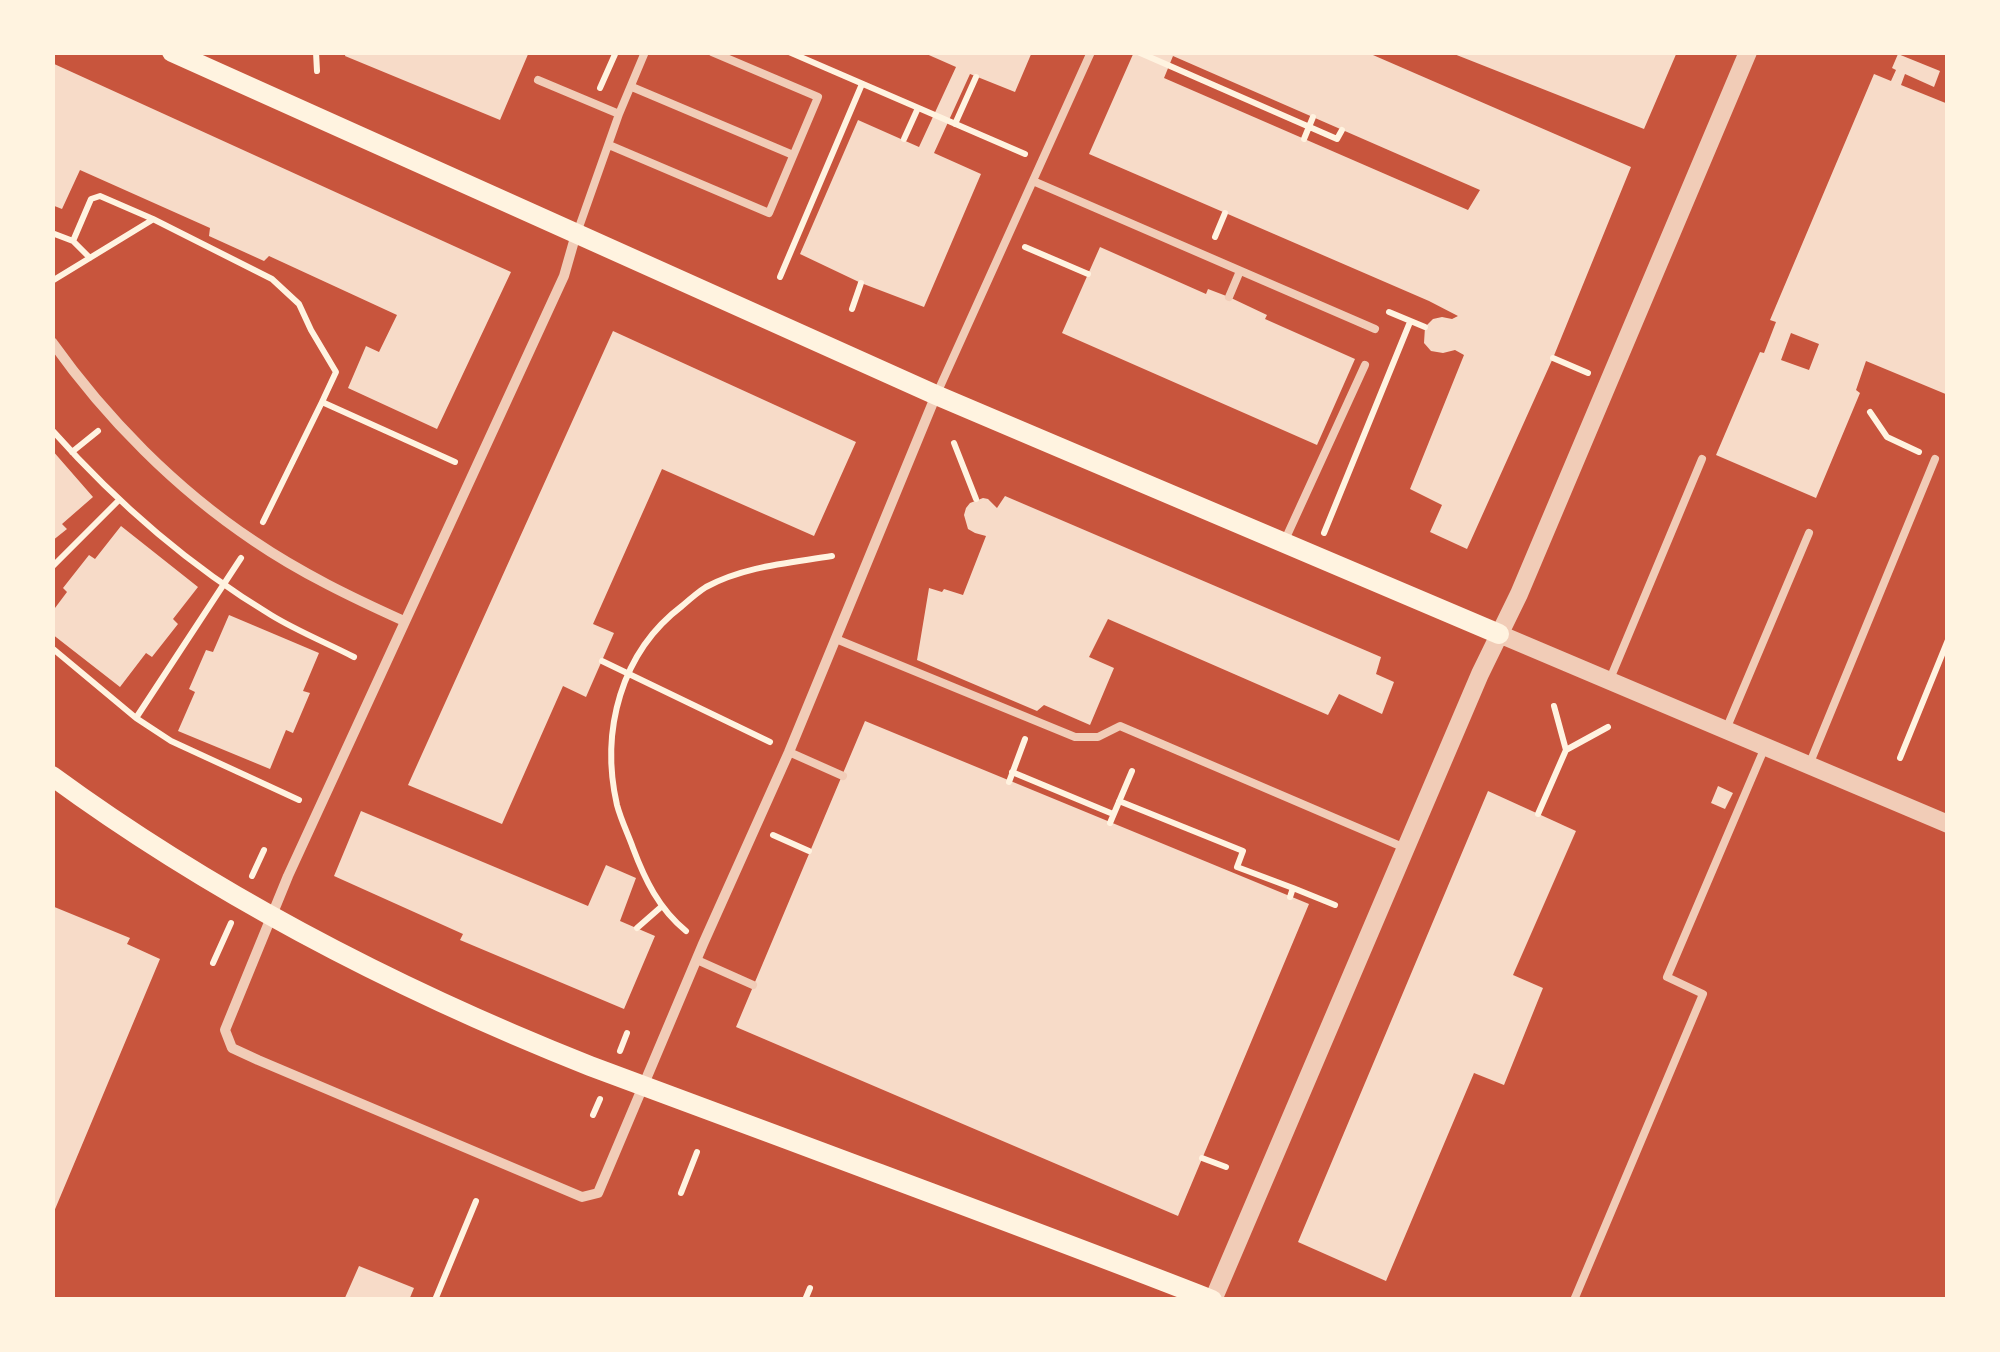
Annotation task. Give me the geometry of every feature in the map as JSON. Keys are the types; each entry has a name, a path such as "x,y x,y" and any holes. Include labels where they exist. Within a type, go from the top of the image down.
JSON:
{"main road":[{"path":"172,52 936,395 1499,634"},
{"path":"52,776 227,891 314,940 440,1001 587,1064 1213,1300"}],"street":[{"path":"1213,1300 1480,674 1519,594 1748,52"},
{"path":"576,234 564,276 318,808 225,1030 232,1048 287,1073 582,1197 598,1193 789,752 936,395"},
{"path":"52,342 113,418 201,500 253,540 302,570 404,620"},
{"path":"1499,634 1948,824"}],"lane":[{"path":"576,234 646,52"},
{"path":"609,145 769,213 818,97 712,52"},
{"path":"936,395 1091,52"},
{"path":"538,80 619,114"},
{"path":"632,87 793,155"},
{"path":"1033,182 1375,329"},
{"path":"1229,298 1240,271"},
{"path":"1284,542 1365,364"},
{"path":"1610,680 1702,459"},
{"path":"1809,766 1936,459"},
{"path":"1726,731 1809,534"},
{"path":"836,639 1075,736 1098,736 1120,726 1405,848"},
{"path":"1574,1300 1703,994 1667,977 1765,747"},
{"path":"789,752 843,776"},
{"path":"697,960 754,985"}],"path":[{"path":"316,52 317,71"},
{"path":"594,103 616,52"},
{"path":"1138,52 1337,138 1342,130"},
{"path":"955,124 976,77"},
{"path":"780,277 862,84"},
{"path":"904,138 918,108"},
{"path":"1304,139 1313,117"},
{"path":"73,241 91,199 100,196 154,219 272,279 298,304 336,372 253,540 136,718"},
{"path":"1216,237 1225,213"},
{"path":"52,282 154,219"},
{"path":"52,233 73,241 90,258"},
{"path":"1006,239 1088,274"},
{"path":"852,309 861,283"},
{"path":"1314,555 1410,322"},
{"path":"1552,358 1609,382"},
{"path":"322,402 474,472"},
{"path":"1870,412 1886,437 1936,459"},
{"path":"52,430 118,500 162,539 272,616 354,657"},
{"path":"954,443 976,499"},
{"path":"52,567 118,500"},
{"path":"703,944 661,907 618,808 613,780 613,735 619,695 649,635 705,588 749,570 832,556"},
{"path":"1900,758 1948,640"},
{"path":"52,648 136,718 171,741 318,808"},
{"path":"602,661 789,752"},
{"path":"1554,706 1566,750"},
{"path":"1538,814 1566,750 1608,727"},
{"path":"1008,782 1014,769 1114,814"},
{"path":"1110,823 1132,771"},
{"path":"1119,801 1210,833 1243,851 1237,867 1292,893 1334,905"},
{"path":"756,828 809,851"},
{"path":"637,928 661,907"},
{"path":"681,1193 697,1152"},
{"path":"1202,1158 1226,1168"},
{"path":"436,1300 476,1201"},
{"path":"805,1300 810,1288"}],"building":[{"path":"346,52 529,52 500,120 345,56"},
{"path":"922,52 1032,52 1015,92 970,74 934,153 981,174 924,307 800,254 858,120 919,147 956,67"},
{"path":"1134,52 1366,52 1631,167 1553,358 1467,549 1430,532 1442,505 1410,489 1464,355 1455,350 1431,351 1424,343 1425,327 1433,319 1458,316 1089,154","holes":["1173,56 1480,190 1468,210 1164,78"]},
{"path":"1449,52 1677,52 1644,129"},
{"path":"1898,54 1940,71 1934,87 1905,74 1901,85 1948,104 1948,395 1866,361 1856,390 1860,393 1816,498 1716,455 1760,352 1764,353 1776,322 1770,320 1874,74 1891,81 1896,70 1892,68","holes":["1791,333 1819,344 1809,370 1781,360"]},
{"path":"52,63 511,272 437,429 348,388 366,346 379,352 397,315 269,256 264,261 209,236 210,228 80,170 62,209 52,205"},
{"path":"1100,247 1206,294 1208,289 1229,297 1267,315 1265,319 1355,359 1317,445 1062,333"},
{"path":"613,331 856,442 814,536 662,469 593,624 614,633 586,697 563,686 502,824 408,785"},
{"path":"52,450 93,497 62,524 67,529 52,541"},
{"path":"1005,496 1381,657 1376,674 1394,682 1382,714 1339,694 1328,715 1108,619 1089,657 1114,668 1090,725 1044,705 1037,711 917,660 929,588 963,595 986,536 968,529 966,508 983,498 997,508"},
{"path":"121,526 198,587 173,619 178,624 152,657 146,653 120,687 52,634 52,612 67,592 63,588 89,555 95,559"},
{"path":"229,615 319,653 303,691 310,693 293,733 286,730 270,769 178,731 195,692 189,689 206,650 213,652"},
{"path":"865,721 1309,904 1178,1216 736,1027"},
{"path":"1718,786 1733,793 1725,809 1711,803"},
{"path":"1488,791 1576,831 1513,975 1543,988 1504,1085 1474,1073 1386,1281 1298,1242"},
{"path":"361,811 588,906 606,865 636,878 620,921 655,936 624,1009 460,940 463,934 334,876"},
{"path":"52,906 130,938 127,944 160,959 53,1214"},
{"path":"359,1266 414,1288 409,1300 344,1300"}]}
